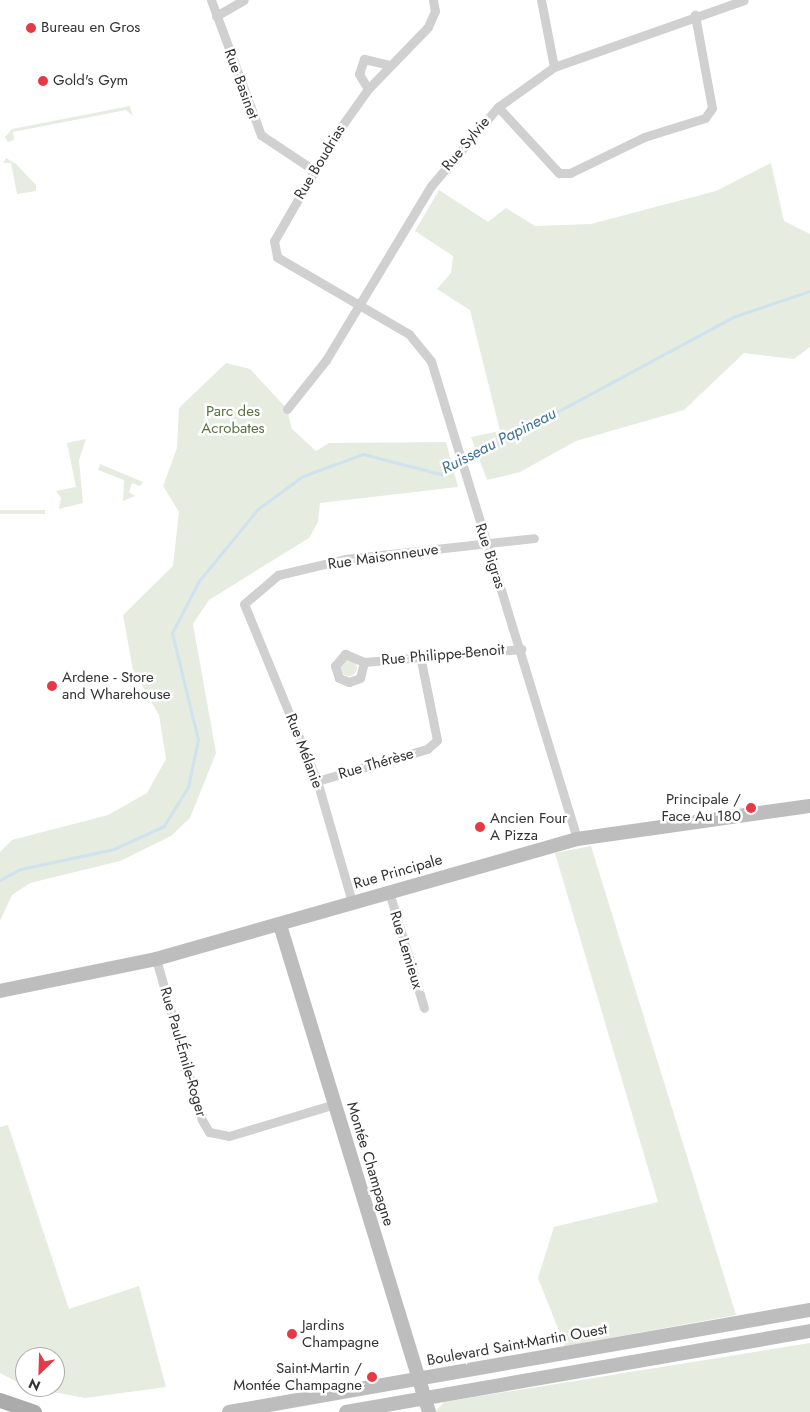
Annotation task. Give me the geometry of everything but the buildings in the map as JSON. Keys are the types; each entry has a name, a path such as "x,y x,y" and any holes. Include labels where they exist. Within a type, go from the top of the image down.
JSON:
{"main road":[{"path":"0,1400 34,1412"}],"street":[{"name":"Rue Basinet","path":"211,0 260,135 315,170"},
{"path":"216,16 244,0"},
{"name":"Rue Boudrias","path":"358,306 277,257 274,241 315,170 368,89 428,28 435,11 433,0"},
{"path":"540,0 554,67"},
{"name":"Rue Sylvie","path":"287,409 308,386 432,186 498,107 554,67 695,15 744,0"},
{"path":"498,107 559,173 570,173 644,138 705,118 712,108 695,15"},
{"path":"368,89 359,74 364,59 376,58 390,65"},
{"name":"Rue Bigras","path":"358,306 422,345 456,445 485,544 521,648 578,839"},
{"name":"Rue Maisonneuve","path":"244,604 278,575 345,559 534,538"},
{"name":"Rue Mélanie","path":"244,604 317,780 352,902"},
{"name":"Rue Philippe-Benoit","path":"364,662 521,648"},
{"name":"Rue Thérèse","path":"317,780 427,749 436,740 420,656"},
{"name":"Rue Principale","path":"0,991 156,959 280,926 352,902 578,839 810,806"},
{"name":"Rue Lemieux","path":"389,892 424,1008"},
{"name":"Montée Champagne","path":"280,926 427,1405"},
{"name":"Rue Paul-Émile-Roger","path":"156,959 202,1120 209,1132 229,1136 335,1104"},
{"name":"Boulevard Saint-Martin Ouest","path":"229,1412 810,1310"},
{"path":"346,1412 427,1405 810,1331"}],"green space":[{"path":"130,106 133,116 126,110 13,132 14,140 8,142 5,137 12,129"},
{"path":"6,158 16,164 36,185 36,191 17,194 11,163 3,163"},
{"path":"771,163 784,221 810,234 810,347 794,359 744,353 684,410 576,441 520,472 487,480 471,437 500,431 470,310 437,289 451,273 453,256 415,231 439,190 488,222 506,208 535,226 591,224 716,191"},
{"name":"Parc des Acrobates","path":"226,363 250,369 287,409 292,429 316,451 329,443 446,442 458,487 320,503 318,522 309,538 209,600 193,624 216,753 190,818 171,836 120,861 30,883 12,895 0,921 0,852 12,840 108,815 147,793 166,759 159,715 133,670 123,615 173,566 179,512 163,486 177,448 179,408"},
{"path":"86,439 79,460 83,503 59,509 61,498 56,491 76,487 67,443"},
{"path":"100,464 143,482 140,486 132,483 129,492 135,496 123,501 124,480 98,470"},
{"path":"0,510 45,510 45,514 0,514"},
{"path":"349,660 357,668 349,676 341,668"},
{"path":"591,846 736,1315 565,1346 538,1278 554,1227 658,1202 555,853"},
{"path":"8,1125 69,1309 139,1286 166,1387 85,1398 65,1394 65,1347 15,1347 15,1381 0,1373 0,1127"},
{"path":"810,1343 810,1412 435,1412 444,1402"}],"waterway":[{"name":"Ruisseau Papineau","path":"464,462 733,317 810,291"},
{"name":"Ruisseau Papineau","path":"0,880 21,869 114,849 164,826 188,787 198,740 172,633 199,581 258,509 303,476 363,454 441,474 460,465"}],"place":[{"name":"Bureau en Gros","path":"31,28"},
{"name":"Gold's Gym","path":"43,81"},
{"name":"Ardene - Store and Wharehouse","path":"52,686"},
{"name":"Principale / Face Au 180","path":"751,808"},
{"name":"Ancien Four A Pizza","path":"480,827"},
{"name":"Jardins Champagne","path":"292,1334"},
{"name":"Saint-Martin / Montée Champagne","path":"372,1377"}]}
